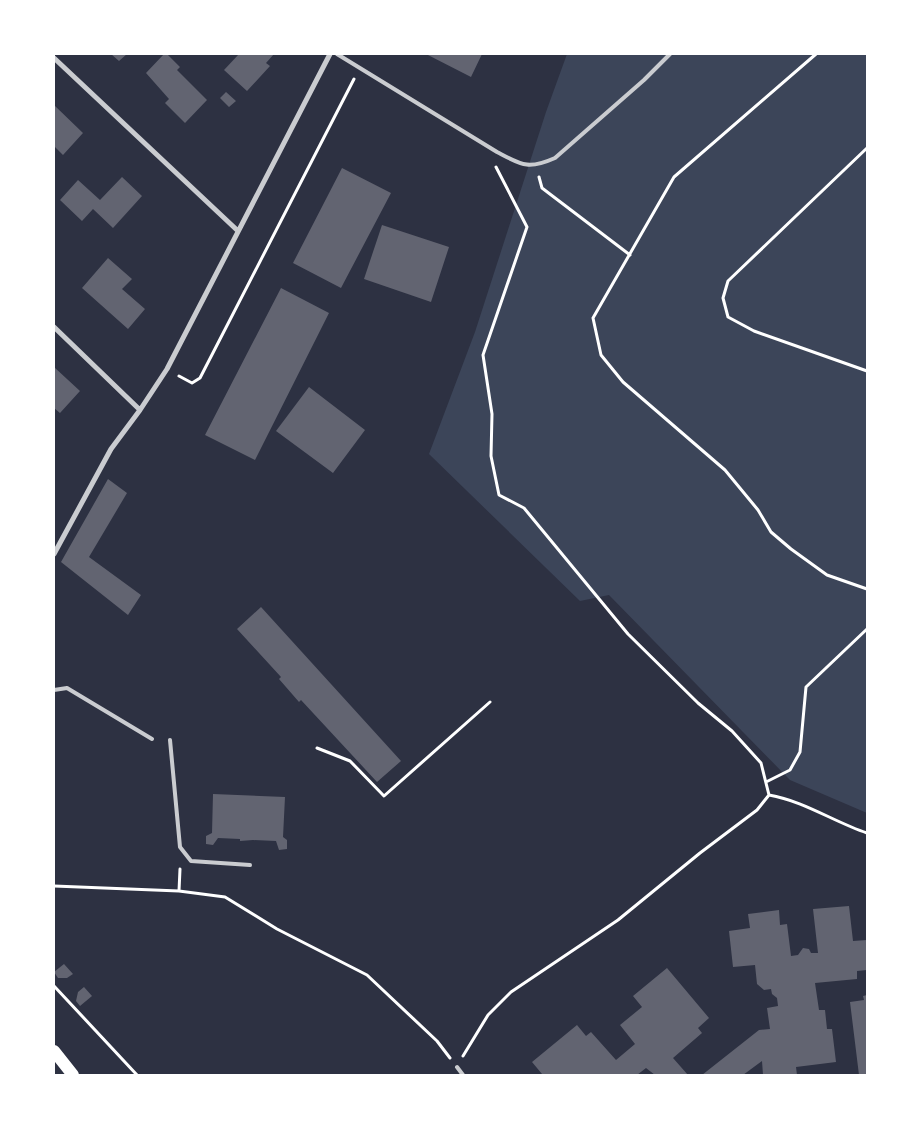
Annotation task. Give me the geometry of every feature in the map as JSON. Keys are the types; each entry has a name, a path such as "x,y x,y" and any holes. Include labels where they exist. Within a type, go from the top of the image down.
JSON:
{"main road":[{"path":"54,1051 73,1075"}],"street":[{"path":"54,554 111,449 167,369 330,54"},
{"path":"54,58 238,231"},
{"path":"54,327 140,410"}],"lane":[{"path":"337,54 497,152 522,165 536,166 554,158 644,80 670,54"},
{"path":"54,690 67,688 152,739"},
{"path":"170,740 180,847 191,861 250,865"},
{"path":"457,1067 463,1075"}],"path":[{"path":"816,54 674,177 592,318 601,355 623,382 725,470 758,510 771,532 827,575 867,588"},
{"path":"167,369 192,383 200,378 360,67"},
{"path":"867,148 728,281 723,298 728,317 754,331 867,371"},
{"path":"497,152 496,170 527,227 482,355 492,414 491,456 499,495 524,508 628,634 698,703 732,730 761,763 770,795"},
{"path":"536,166 542,188 630,255"},
{"path":"766,782 790,770 800,752 806,687 867,629"},
{"path":"317,748 350,761 384,796 490,702"},
{"path":"770,795 789,799 845,826 867,833"},
{"path":"54,886 179,891 225,897 277,929 367,975 437,1041 457,1067 488,1015 511,992 618,920 700,853 757,810 770,795"},
{"path":"54,986 137,1075"}],"shaded area":[{"path":"567,54 867,54 867,813 790,780 609,595 580,601 429,454 475,332 546,112"}],"building":[{"path":"111,54 127,54 119,61"},
{"path":"164,54 167,54 180,67 177,70 207,100 185,123 165,103 169,99 146,73"},
{"path":"239,54 274,54 266,63 270,66 247,91 224,70"},
{"path":"426,54 482,54 471,77"},
{"path":"226,92 236,101 229,107 220,98"},
{"path":"54,105 83,133 63,155 54,146"},
{"path":"342,168 391,193 341,288 293,263"},
{"path":"122,177 142,196 113,228 93,209 82,221 60,200 78,180 100,200"},
{"path":"382,225 449,247 431,302 364,279"},
{"path":"108,258 132,279 122,289 145,309 128,329 82,288"},
{"path":"281,288 329,313 255,460 205,435"},
{"path":"54,367 80,391 60,413 54,408"},
{"path":"309,387 365,430 333,473 276,431"},
{"path":"108,479 127,493 89,557 141,595 128,615 61,562"},
{"path":"261,607 401,761 377,782 301,700 299,702 279,679 281,677 237,629"},
{"path":"213,794 285,797 283,837 287,840 287,849 279,850 276,841 240,841 240,839 218,838 213,845 206,844 206,836 212,833"},
{"path":"849,906 853,941 867,940 867,970 857,971 857,979 815,983 819,1010 825,1010 827,1029 832,1029 836,1062 796,1067 797,1075 763,1075 762,1061 743,1075 702,1075 759,1030 770,1029 767,1008 778,1006 777,998 772,994 771,989 764,990 757,984 755,965 733,967 729,931 750,928 748,914 779,910 780,925 787,924 791,956 798,955 803,948 809,949 811,953 818,953 813,909"},
{"path":"64,964 73,974 67,978 58,978 54,972"},
{"path":"667,968 709,1018 698,1028 702,1033 673,1058 688,1075 655,1075 646,1068 637,1075 540,1075 542,1074 532,1062 577,1025 586,1036 591,1032 616,1060 635,1044 620,1025 642,1007 633,996"},
{"path":"84,987 92,996 80,1006 76,1001 78,992"},
{"path":"867,995 867,1075 859,1075 850,1002 864,1000 863,996"}]}
